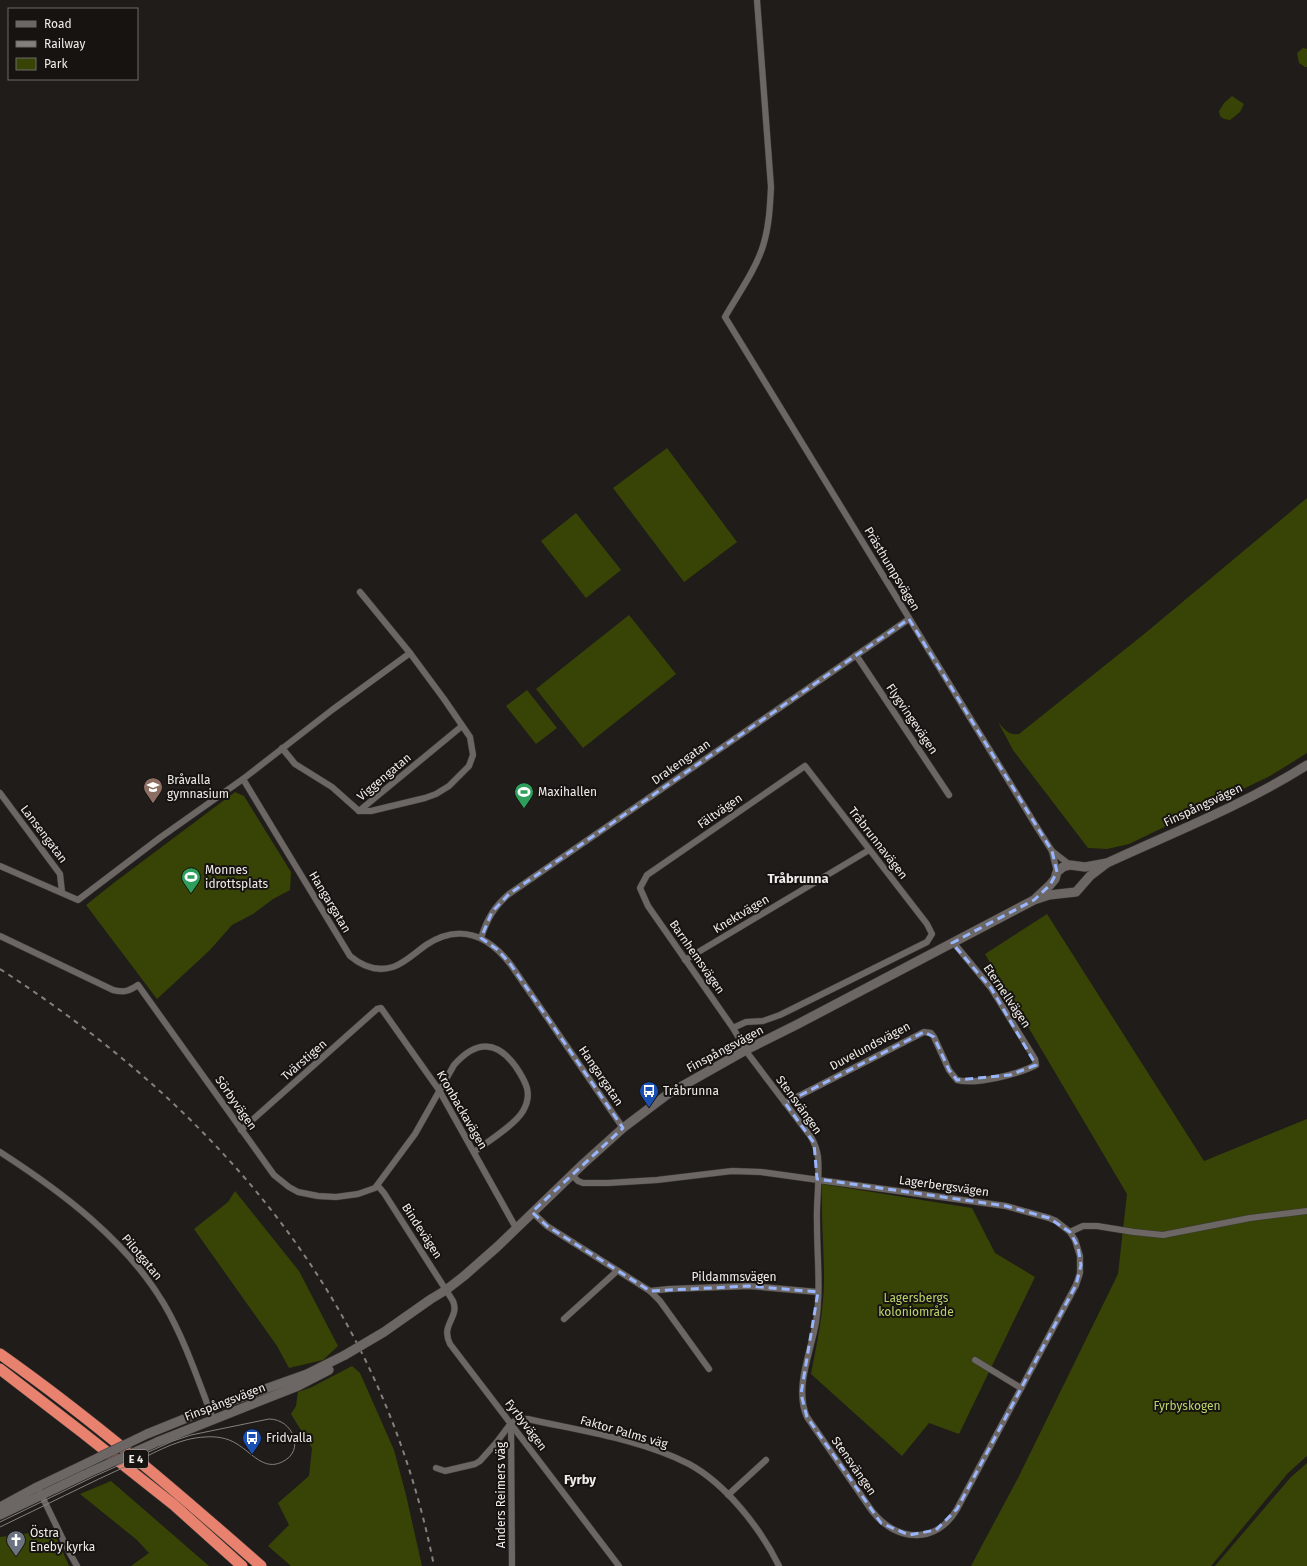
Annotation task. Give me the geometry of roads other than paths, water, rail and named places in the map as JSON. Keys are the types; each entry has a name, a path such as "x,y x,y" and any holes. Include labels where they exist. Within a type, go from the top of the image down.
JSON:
{"highway":[{"name":"E 4","path":"0,1354 89,1421 184,1498 261,1566"},
{"name":"E 4","path":"0,1369 83,1432 174,1506 242,1566"}],"main road":[{"name":"Finspångsvägen","path":"1034,900 1062,867 1085,867 1107,862 1245,799 1284,779 1307,765"},
{"name":"Finspångsvägen","path":"0,1507 90,1472 157,1442 298,1386 385,1334 431,1298 446,1290 497,1247 532,1212 623,1128 668,1094 746,1050 1034,900 1076,892 1090,876 1107,862"},
{"path":"1073,866 1084,876 1084,884"},
{"path":"1056,875 1057,886 1065,893"},
{"name":"Finspångsvägen","path":"0,1515 81,1466 147,1434 209,1409 307,1374 347,1357"}],"street":[{"name":"Prästhumpsvägen","path":"757,0 770,195 769,218 763,247 747,281 725,317 1052,851 1056,875"},
{"path":"359,811 371,811 425,798 449,786 468,766 473,755 470,737 444,698 410,653 360,592"},
{"name":"Drakengatan","path":"481,938 488,918 501,901 509,894 909,619"},
{"path":"0,866 78,900 167,833 243,779 332,710 410,653"},
{"name":"Flygvingevägen","path":"856,655 949,795"},
{"name":"Viggengatan","path":"282,748 295,764 332,787 359,811 462,726"},
{"name":"Tråbrunnavägen","path":"733,1028 746,1022 764,1021 780,1016 927,942 932,934 927,924 805,766"},
{"name":"Fältvägen","path":"647,875 805,766"},
{"name":"Hangargatan","path":"243,779 350,956 359,963 379,969 393,967 405,961 425,946 442,936 458,933 468,934 481,938 492,944 505,956 623,1128"},
{"name":"Lansengatan","path":"0,793 60,874 62,892"},
{"name":"Knektvägen","path":"685,960 869,850"},
{"name":"Prästhumpsvägen","path":"1052,851 1073,866"},
{"name":"Barnhemsvägen","path":"647,875 640,888 648,906 733,1028 746,1050"},
{"name":"Sörbyvägen","path":"0,936 113,990 122,992 128,991 138,985 230,1112 241,1130 274,1174 289,1187 298,1192 318,1196 336,1197 367,1192 378,1186"},
{"name":"Eternellvägen","path":"953,942 991,988 1035,1059 1036,1065"},
{"name":"Tvärstigen","path":"241,1130 377,1009 381,1008"},
{"name":"Kronbackavägen","path":"381,1008 439,1090 516,1228"},
{"name":"Duvelundsvägen","path":"785,1103 924,1032 931,1033 934,1037 950,1070 957,1080 967,1081 1010,1075 1027,1070 1036,1065"},
{"path":"378,1186 415,1134 454,1065 461,1057 476,1048 484,1046 492,1047 505,1054 525,1080 528,1099 520,1116 474,1152"},
{"name":"Stensvängen","path":"746,1050 814,1143 818,1156 818,1292 816,1323 801,1394 804,1409 807,1417 872,1511 881,1523 895,1531 909,1535 928,1533 942,1526 951,1519 957,1510 1071,1294 1080,1273 1081,1260 1078,1247 1070,1232"},
{"name":"Pilotgatan","path":"0,1152 47,1184 89,1218 118,1245 144,1275 164,1304 180,1334 213,1419"},
{"name":"Lagerbergsvägen","path":"572,1175 578,1181 589,1183 638,1182 732,1171 761,1172 1006,1206 1049,1218 1059,1223 1070,1232"},
{"name":"Bindevägen","path":"378,1186 446,1290"},
{"path":"1070,1232 1083,1226 1093,1225 1134,1232 1164,1235 1250,1218 1307,1211"},
{"path":"532,1212 547,1226 650,1291 660,1301 709,1369"},
{"path":"564,1319 617,1271"},
{"name":"Pildammsvägen","path":"650,1291 750,1286 818,1292"},
{"name":"Fyrbyvägen","path":"446,1290 453,1301 455,1308 446,1330 447,1339 619,1566"},
{"path":"975,1360 1021,1388"},
{"name":"Faktor Palms väg","path":"511,1423 519,1419 528,1419 616,1439 654,1450 689,1464 710,1478 728,1495 757,1530 778,1566"},
{"path":"436,1468 445,1471 475,1464 480,1461 511,1423"},
{"name":"Anders Reimers väg","path":"511,1423 512,1566"},
{"path":"728,1495 766,1460"},
{"path":"39,1491 77,1566"}],"tram line":[{"path":"0,1522 95,1476 173,1441 191,1435 269,1419 277,1420 285,1424 294,1436 295,1444 293,1451 289,1457 276,1464 264,1463 237,1444 218,1437 195,1438 176,1443 0,1527"}],"railway":[{"path":"0,969 80,1025 154,1086 221,1152 281,1222 332,1299 375,1382 410,1470 434,1566"}],"place":[{"name":"Bråvalla gymnasium","path":"153,804"},
{"name":"Maxihallen","path":"524,809"},
{"name":"Monnes idrottsplats","path":"191,894"},
{"name":"Tråbrunna","path":"649,1108"},
{"name":"Fridvalla","path":"252,1455"},
{"name":"Östra Eneby kyrka","path":"16,1557"}],"district":[{"name":"Tråbrunna","path":"798,878"},
{"name":"Fyrby","path":"580,1479"}],"park label":[{"name":"Lagersbergs koloniområde","path":"916,1305"},
{"name":"Fyrbyskogen","path":"1187,1406"}]}
